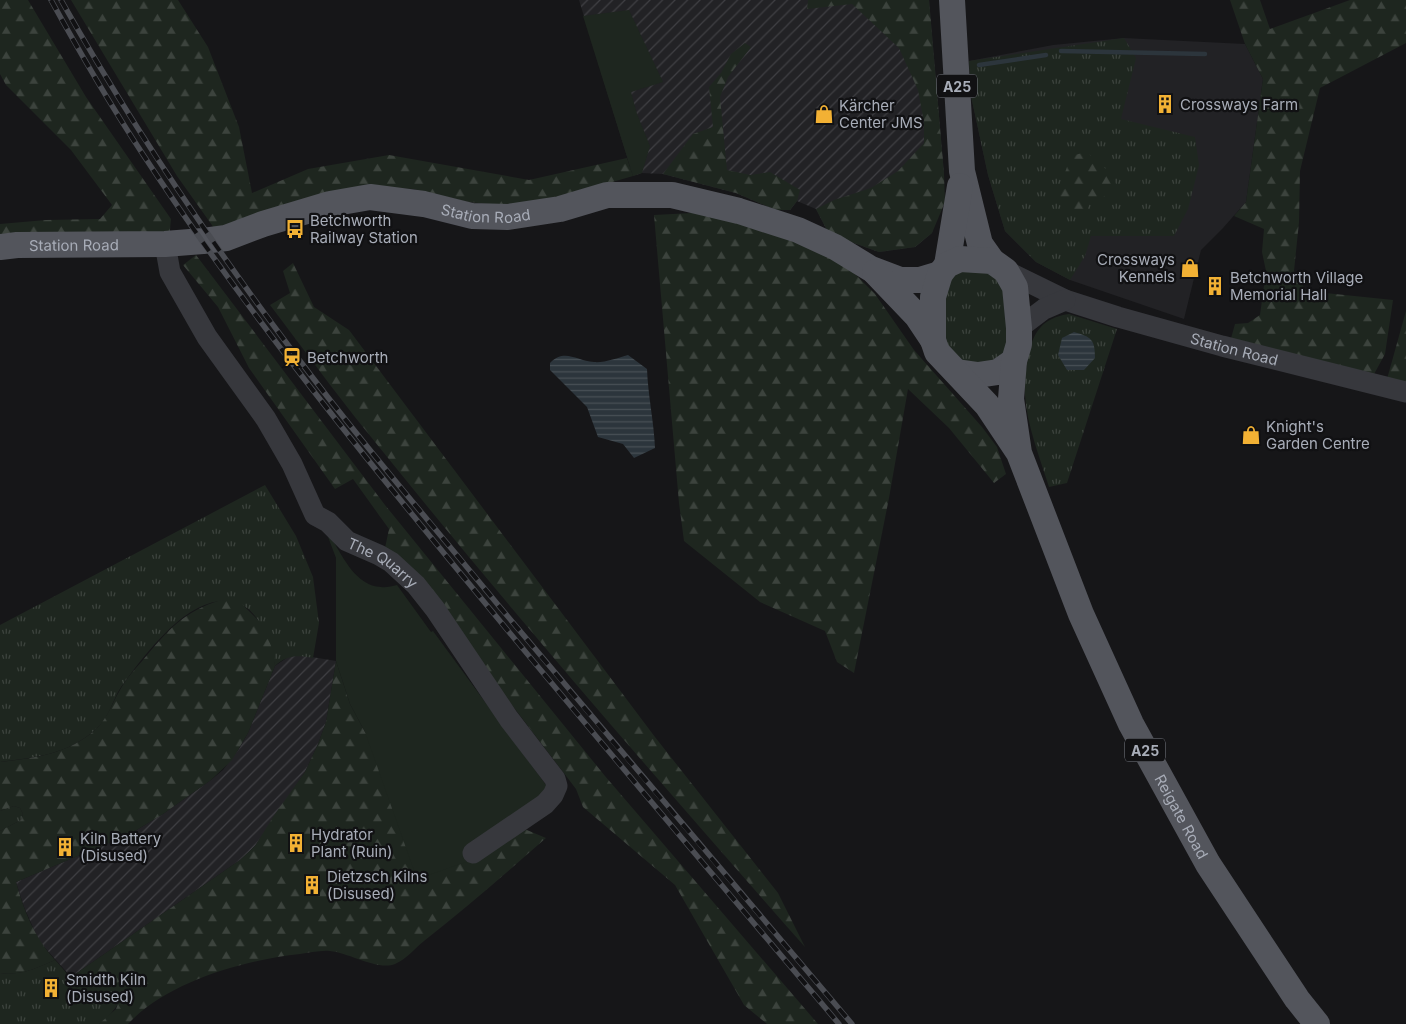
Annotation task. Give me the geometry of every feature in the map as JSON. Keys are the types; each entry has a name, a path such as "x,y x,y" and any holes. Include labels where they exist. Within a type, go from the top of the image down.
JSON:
{"main road":[{"name":"A25","path":"952,0 962,171 980,244 999,266"},
{"name":"A25","path":"944,269 962,171"},
{"name":"Station Road","path":"0,246 17,244 165,244 203,242 226,238 262,224 330,204 370,197 424,204 472,216 508,216 560,209 608,194 672,195 739,211 798,230 835,247 871,269 900,280 920,280 944,269"},
{"path":"960,259 999,266 1015,287 1020,328 1018,344 1014,361 998,372 978,375 956,372 937,352 933,340 933,297 944,269 960,259"},
{"name":"Station Road","path":"871,269 917,316 933,340"},
{"name":"Reigate Road","path":"1014,361 1011,399 1019,453"},
{"name":"Reigate Road","path":"956,372 987,405 1019,453 1081,614 1130,724 1208,864 1297,999 1317,1024"}],"street":[{"name":"The Quarry","path":"165,244 170,272 207,337 242,383 288,456 315,515 328,522 347,541 391,562 416,585 509,719 555,779 557,786 553,795 545,804 473,853"},
{"name":"Station Road","path":"999,266 1065,300 1118,317 1222,346 1406,392"},
{"path":"1020,328 1044,309 1065,300"}],"shaded area":[{"path":"579,0 929,0 944,174 932,233 915,247 879,252 829,234 816,209 797,201 790,210 776,210 736,193 663,174 642,173 633,176"},
{"path":"1124,38 1245,44 1263,79 1246,202 1201,250 1184,319 1070,280 1036,262 1005,231 988,175 971,96 969,61 1053,45"},
{"path":"1074,332 1089,338 1093,343 1095,358 1084,370 1067,370 1058,355 1062,338"},
{"path":"628,355 647,369 655,448 634,458 623,444 598,437 587,407 550,370 550,363 561,356 571,356 598,362"},
{"path":"300,655 336,661 326,722 305,772 255,846 240,860 71,977 39,941 24,907 16,882 130,834 163,814 211,780 223,770 239,749 248,733 275,666 288,657"}],"green space":[{"path":"0,0 28,0 86,97 171,219 169,239 0,240 0,224 46,220 100,219 112,205 71,150 6,85 0,74"},
{"path":"71,0 178,0 208,47 239,127 252,193 308,169 389,155 529,180 627,158 633,176 547,201 500,205 468,202 414,189 375,187 214,228 177,176"},
{"path":"808,0 929,0 945,202 932,233 915,247 879,252 829,234 816,209 834,200 871,188 898,171 924,143 924,122 918,90 899,48 852,4 807,9"},
{"path":"1230,0 1260,0 1270,29 1350,0 1406,0 1406,43 1320,88 1300,171 1299,222 1294,271 1306,291 1393,300 1385,354 1373,376 1230,342 1235,324 1248,323 1260,315 1266,271 1262,252 1264,229 1234,216 1246,202 1263,79 1245,44"},
{"path":"629,10 663,82 631,92 637,114 650,146 642,173 633,176 583,16"},
{"path":"1124,38 1136,58 1121,119 1195,137 1199,165 1188,209 1174,236 1091,236 1085,256 1070,280 1036,262 1005,231 988,175 971,96 969,61"},
{"path":"745,43 751,47 728,77 720,97 727,170 750,175 770,172 800,190 797,201 790,210 776,210 736,193 663,174 693,134 713,127 709,87 721,73 731,54"},
{"path":"1086,152 1109,173 1118,189 1089,204 1087,210 1066,211 1055,200 1071,156"},
{"path":"711,212 803,243 843,262 875,294 914,350 982,427 997,447 1006,474 994,483 949,428 908,389 889,498 854,673 837,662 825,631 760,602 684,541 654,215"},
{"path":"196,255 385,505 605,776 818,1024 767,1024 744,1005 675,885 583,807 576,789 467,646 385,548 389,529 353,479 335,489 249,368 218,307 183,265"},
{"path":"293,263 314,307 349,330 655,737 778,893 805,947 528,628 354,416 270,305 290,293 283,271"},
{"path":"961,268 991,272 1003,284 1011,333 1004,353 987,364 966,364 948,352 941,325 949,280"},
{"path":"1406,311 1406,383 1387,379"},
{"path":"1069,314 1117,329 1067,483 1049,487 1028,418 1025,390 1026,371 1030,348 1036,333 1045,323"},
{"path":"265,485 296,536 313,577 319,623 313,658 292,657 279,662 275,666 264,630 246,607 226,601 204,605 190,612 177,622 151,648 121,687 104,720 85,738 62,750 0,762 0,625"},
{"path":"328,537 332,539 351,569 364,582 383,587 397,585 549,789 475,859 417,879 365,732 350,704 336,661 336,558"},
{"path":"221,600 243,605 260,622 274,654 275,666 248,733 232,760 211,780 163,814 130,834 16,882 36,933 55,960 21,972 0,973 0,831 21,820 23,814 20,808 14,806 0,811 0,762 26,759 51,753 75,744 86,737 100,725 122,686 168,631 186,616"},
{"path":"336,661 350,704 365,732 522,828 546,838 471,903 395,964 388,966 380,965 338,952 326,951 278,957 231,968 185,985 163,996 144,1009 128,1024 99,1024 116,1009 133,979 89,986 76,983 71,977 240,860 255,846 305,772 318,744 326,722"},
{"path":"14,806 20,808 23,814 21,820 0,831 0,811"},
{"path":"55,960 69,976 77,983 83,985 97,985 134,979 110,1015 99,1024 0,1024 0,973 21,972"}],"waterway":[{"path":"1061,51 1205,54"},
{"path":"979,65 1046,55"}],"railway":[{"path":"51,0 96,79 144,156 221,267 302,376 385,481 608,751 839,1024"},
{"path":"61,0 143,136 201,224 262,310 319,385 369,449 499,606 852,1024"}],"place":[{"name":"Crossways Farm","path":"1165,104"},
{"name":"Kärcher Center JMS","path":"824,114"},
{"name":"Betchworth Railway Station","path":"295,229"},
{"name":"Crossways Kennels","path":"1190,268"},
{"name":"Betchworth Village Memorial Hall","path":"1215,286"},
{"name":"Betchworth","path":"292,357"},
{"name":"Knight's Garden Centre","path":"1251,435"},
{"name":"Hydrator Plant (Ruin)","path":"296,843"},
{"name":"Kiln Battery (Disused)","path":"65,847"},
{"name":"Dietzsch Kilns (Disused)","path":"312,885"},
{"name":"Smidth Kiln (Disused)","path":"51,988"}]}
